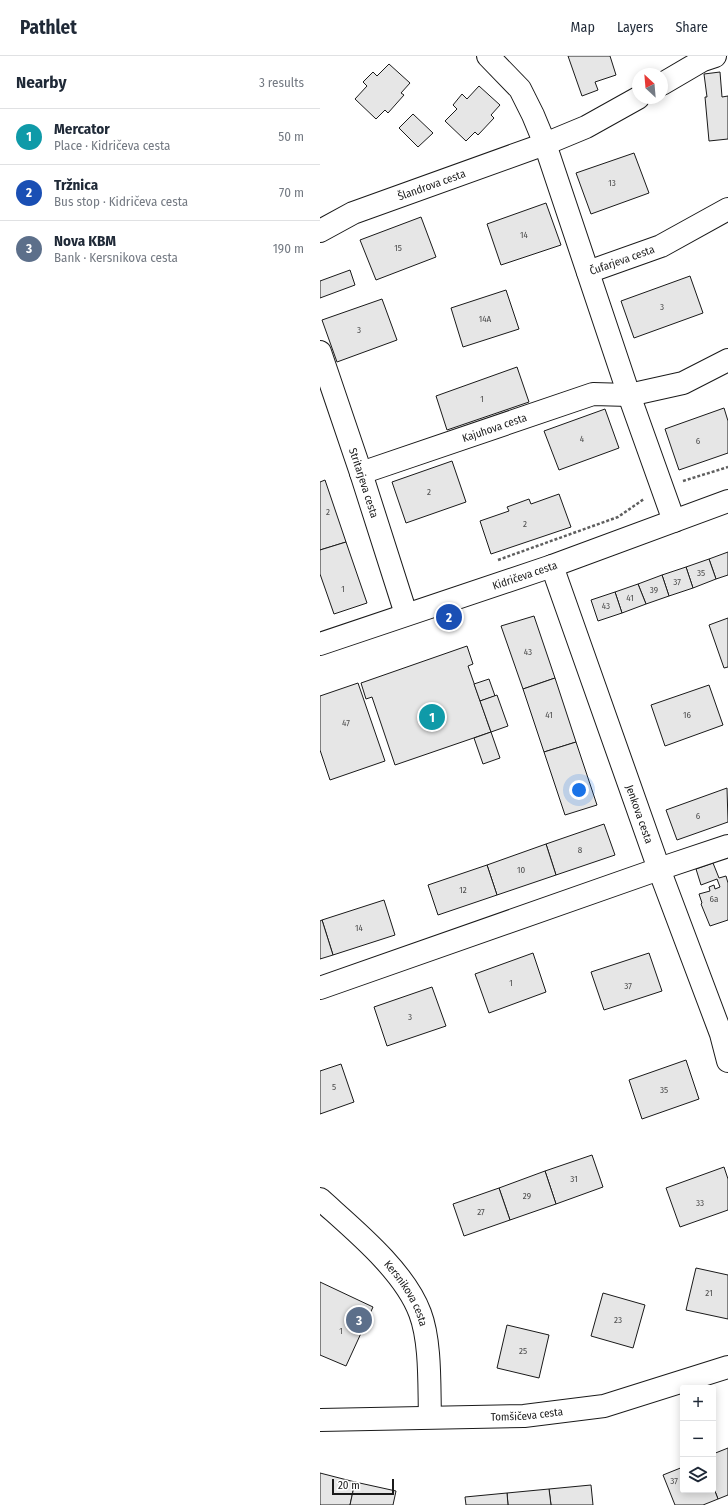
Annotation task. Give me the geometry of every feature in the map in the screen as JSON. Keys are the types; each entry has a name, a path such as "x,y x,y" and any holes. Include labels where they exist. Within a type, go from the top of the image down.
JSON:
{"street":[{"path":"488,56 520,89 533,115 545,144 588,272"},
{"path":"668,80 703,60 715,56"},
{"name":"Šlandrova cesta","path":"320,232 353,213 545,144 586,127 632,101"},
{"name":"Čufarjeva cesta","path":"629,395 588,272 661,246 728,209"},
{"name":"Stritarjeva cesta","path":"320,352 361,473 406,614"},
{"name":"Kajuhova cesta","path":"361,473 593,394 629,395 684,383 728,360"},
{"path":"629,395 674,521"},
{"name":"Kidričeva cesta","path":"320,644 552,566 728,501"},
{"name":"Jenkova cesta","path":"552,566 659,869 724,1032 728,1062"},
{"path":"320,988 728,846"},
{"name":"Kersnikova cesta","path":"320,1199 387,1262 406,1287 420,1313 426,1342 430,1417"},
{"name":"Tomšičeva cesta","path":"320,1420 524,1416 604,1406 728,1367"}],"path":[{"path":"494,561 618,517 661,488 728,467"}],"building":[{"path":"568,56 610,56 616,75 595,82 598,90 582,96"},
{"path":"389,64 410,83 401,93 404,95 388,113 385,110 376,119 355,99 367,86 363,82 373,72 377,76"},
{"path":"720,72 722,97 728,96 728,139 709,141 705,97 707,97 704,74"},
{"path":"479,86 500,105 491,115 494,118 478,135 475,132 466,141 445,121 457,109 453,105 462,94 467,99"},
{"path":"413,114 433,133 418,147 399,128"},
{"path":"634,153 649,193 591,214 576,173"},
{"path":"546,203 561,245 501,265 487,224"},
{"path":"421,217 436,257 376,280 360,240"},
{"path":"350,270 355,285 320,298 320,281"},
{"path":"690,276 703,313 634,338 621,301"},
{"path":"506,290 519,329 463,347 451,308"},
{"path":"382,299 397,340 337,362 322,320"},
{"path":"517,367 529,402 447,430 436,396"},
{"path":"724,408 728,421 728,453 679,470 665,429"},
{"path":"605,409 619,448 559,470 544,431"},
{"path":"452,461 466,502 406,523 392,482"},
{"path":"325,480 346,542 320,550 320,482"},
{"path":"559,494 571,527 491,554 480,521 509,511 507,507 529,499 531,504"},
{"path":"346,542 367,603 334,614 320,574 320,550"},
{"path":"728,552 728,575 716,579 709,559"},
{"path":"709,559 716,579 693,588 686,567"},
{"path":"686,567 693,588 669,596 662,575"},
{"path":"662,575 669,596 646,604 638,584"},
{"path":"638,584 646,604 622,613 615,592"},
{"path":"615,592 622,613 598,621 591,600"},
{"path":"534,616 555,678 523,689 501,626"},
{"path":"728,618 728,667 724,668 709,625"},
{"path":"467,646 473,664 468,666 491,732 395,765 372,697 366,699 361,683"},
{"path":"555,678 576,742 544,752 523,689"},
{"path":"489,679 495,696 480,701 474,684"},
{"path":"358,683 385,761 330,780 320,750 320,696"},
{"path":"709,685 723,725 665,746 651,705"},
{"path":"497,695 508,726 491,732 480,701"},
{"path":"491,732 500,758 483,764 474,738"},
{"path":"576,742 597,805 565,815 544,752"},
{"path":"727,788 728,822 677,840 666,810"},
{"path":"604,824 615,855 556,875 546,844"},
{"path":"546,844 556,875 497,895 487,865"},
{"path":"713,863 719,878 726,876 728,883 728,920 710,926 701,904 699,894 710,891 709,887 714,885 715,889 720,887 717,879 701,885 696,869"},
{"path":"487,865 497,895 438,915 428,885"},
{"path":"384,900 395,935 333,955 322,920"},
{"path":"322,920 333,955 320,959 320,921"},
{"path":"533,953 546,992 489,1013 475,974"},
{"path":"649,953 662,991 604,1010 591,972"},
{"path":"432,987 446,1026 387,1046 374,1007"},
{"path":"686,1060 699,1099 642,1119 629,1080"},
{"path":"341,1064 354,1102 320,1114 320,1071"},
{"path":"592,1155 603,1187 556,1204 545,1171"},
{"path":"724,1167 728,1179 728,1210 680,1227 666,1188"},
{"path":"545,1171 556,1204 510,1220 499,1188"},
{"path":"499,1188 510,1220 464,1236 453,1204"},
{"path":"696,1268 728,1275 728,1319 686,1310"},
{"path":"320,1282 373,1307 346,1366 320,1355"},
{"path":"603,1293 645,1305 633,1348 591,1336"},
{"path":"507,1325 549,1335 539,1378 497,1368"},
{"path":"728,1448 728,1495 718,1499 716,1493 716,1453"},
{"path":"680,1468 680,1493 716,1493 718,1499 703,1505 675,1505 663,1475"},
{"path":"320,1473 355,1482 350,1505 320,1505"},
{"path":"355,1482 396,1491 393,1505 350,1505"},
{"path":"591,1485 593,1505 551,1505 549,1489"},
{"path":"549,1489 551,1505 508,1505 507,1493"},
{"path":"507,1493 508,1505 466,1505 465,1497"}],"place":[{"name":"Tržnica","path":"449,617"},
{"name":"Mercator","path":"432,717"},
{"name":"Nova KBM","path":"359,1320"}]}
